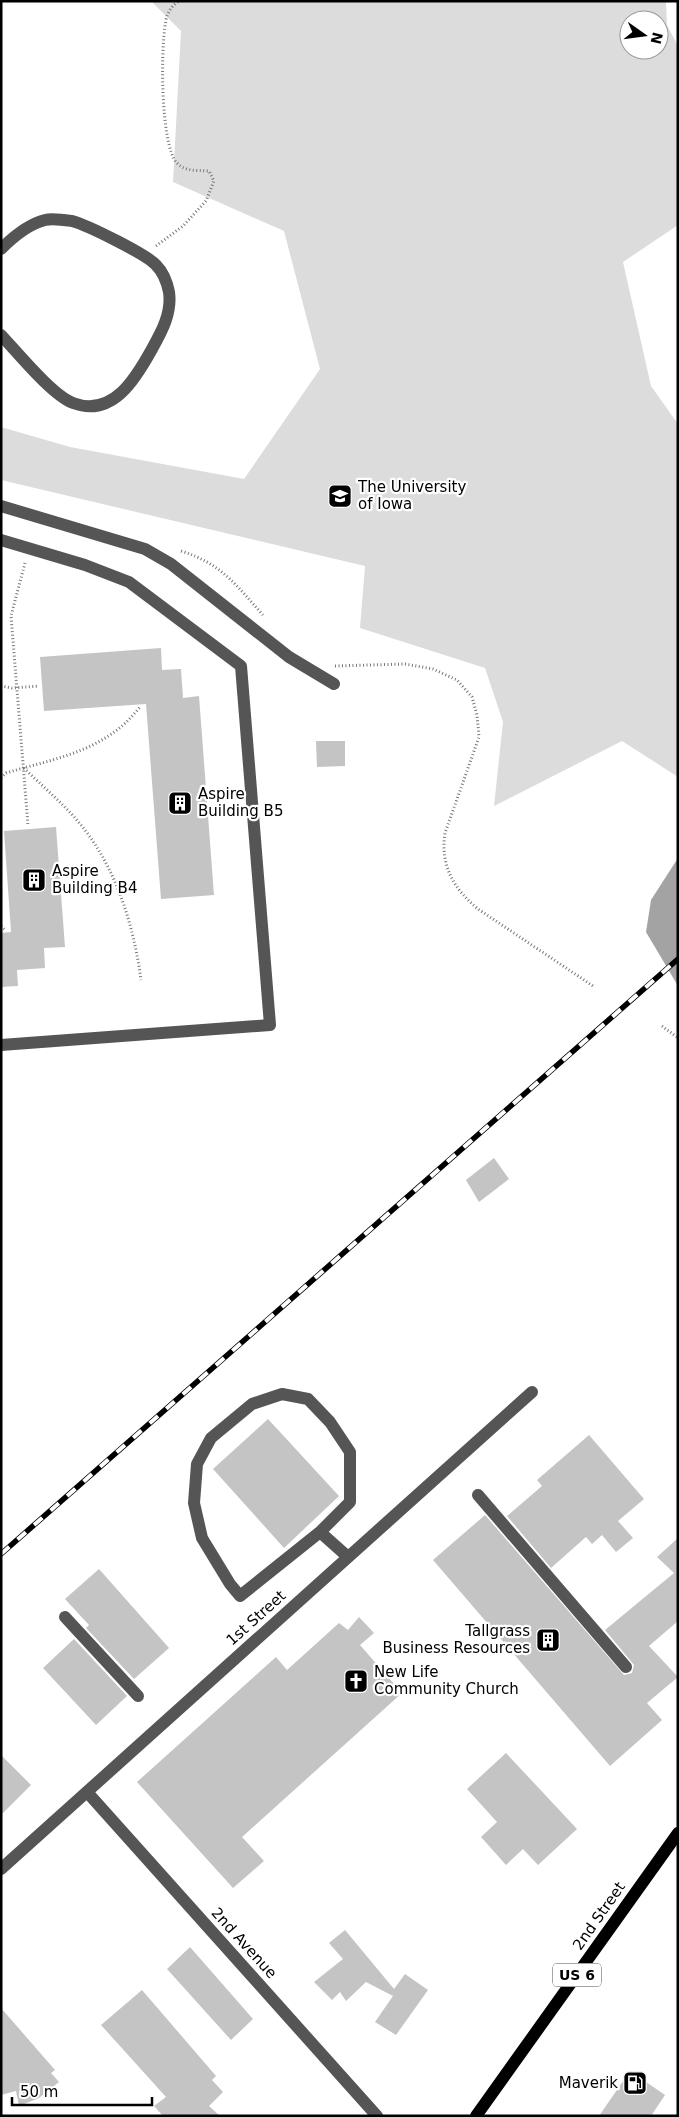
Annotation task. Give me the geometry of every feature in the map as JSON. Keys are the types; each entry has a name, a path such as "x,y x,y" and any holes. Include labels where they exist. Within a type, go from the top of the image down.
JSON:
{"main road":[{"name":"2nd Street","path":"476,2116 678,1833"}],"street":[{"path":"1,249 28,227 46,220 72,221 155,263 163,274 170,307 164,325 138,374 128,386 107,403 95,406 84,405 65,399 1,335"},
{"path":"1,506 145,549 171,564 289,657 334,684"},
{"path":"1,540 85,564 130,582 241,666 270,1025 1,1044"},
{"name":"1st Street","path":"1,1869 532,1392"},
{"path":"282,1394 308,1399 330,1422 350,1452 350,1502 320,1532 240,1596 230,1584 202,1538 194,1502 197,1464 211,1438 252,1404 282,1394"},
{"path":"478,1495 626,1667"},
{"path":"320,1532 348,1557"},
{"path":"65,1617 138,1696"},
{"name":"2nd Avenue","path":"87,1792 377,2116"}],"path":[{"path":"141,255 183,226 206,201 214,181 209,170 188,170 176,162 168,149 164,113 163,49 167,15 179,1"},
{"path":"28,548 11,616 28,826"},
{"path":"1,686 17,688 39,686"},
{"path":"1,778 6,773 76,752 99,742 123,726 141,706"},
{"path":"23,768 81,825 97,848 117,887 131,926 138,952 141,980"},
{"path":"448,872 463,896 478,909 593,986"},
{"path":"1,926 5,930"},
{"path":"662,1026 678,1038"}],"shaded area":[{"path":"151,1 666,1 666,10 619,10 619,60 669,60 669,29 678,46 678,225 623,262 651,386 678,424 678,777 622,741 494,806 503,722 485,668 360,628 365,566 1,480 1,427 70,447 244,479 320,369 284,231 173,182 181,31"},
{"path":"678,858 678,986 646,932 651,900"}],"building":[{"name":"Aspire Building B5","path":"161,648 162,670 181,669 183,698 199,696 214,895 161,899 146,704 44,711 40,657"},
{"path":"316,741 345,741 345,766 317,767"},
{"name":"Aspire Building B4","path":"56,827 65,947 44,948 45,968 17,970 18,986 1,987 1,933 11,932 4,831"},
{"path":"494,1158 509,1179 479,1202 466,1180"},
{"path":"268,1419 339,1496 284,1548 213,1469"},
{"path":"589,1435 644,1499 618,1521 633,1538 616,1552 602,1535 592,1544 586,1537 551,1568 507,1516 542,1486 537,1480"},
{"name":"Tallgrass Business Resources","path":"485,1515 624,1675 632,1673 634,1665 605,1630 674,1573 657,1557 678,1538 678,1621 649,1646 678,1677 647,1703 662,1720 610,1766 433,1560"},
{"path":"99,1569 169,1648 134,1679 86,1628 89,1625 65,1599"},
{"path":"359,1617 374,1633 360,1645 402,1693 242,1837 264,1861 233,1888 137,1782 276,1657 287,1670 339,1623 348,1630"},
{"path":"74,1639 127,1696 96,1725 43,1668"},
{"path":"506,1753 577,1829 538,1865 523,1849 506,1865 481,1837 497,1822 467,1789"},
{"path":"1,1755 31,1785 1,1815"},
{"path":"345,1930 394,1989 405,1974 428,1990 396,2035 375,2022 393,1996 366,1982 346,2001 340,1992 332,2000 314,1982 343,1959 329,1943"},
{"path":"190,1947 253,2019 231,2040 167,1969"},
{"path":"142,1990 216,2076 212,2080 223,2092 209,2106 220,2116 163,2116 154,2106 166,2097 101,2025"},
{"path":"1,2008 55,2070 51,2073 59,2082 39,2098 19,2106 16,2091 1,2095"},
{"name":"Maverik","path":"630,2071 665,2095 651,2116 599,2116"}],"railway":[{"path":"1,1554 678,959"}],"place":[{"name":"The University of Iowa","path":"340,496"},
{"name":"Aspire Building B5","path":"180,803"},
{"name":"Aspire Building B4","path":"34,880"},
{"name":"Tallgrass Business Resources","path":"548,1640"},
{"name":"New Life Community Church","path":"356,1681"},
{"name":"Maverik","path":"635,2083"}]}
